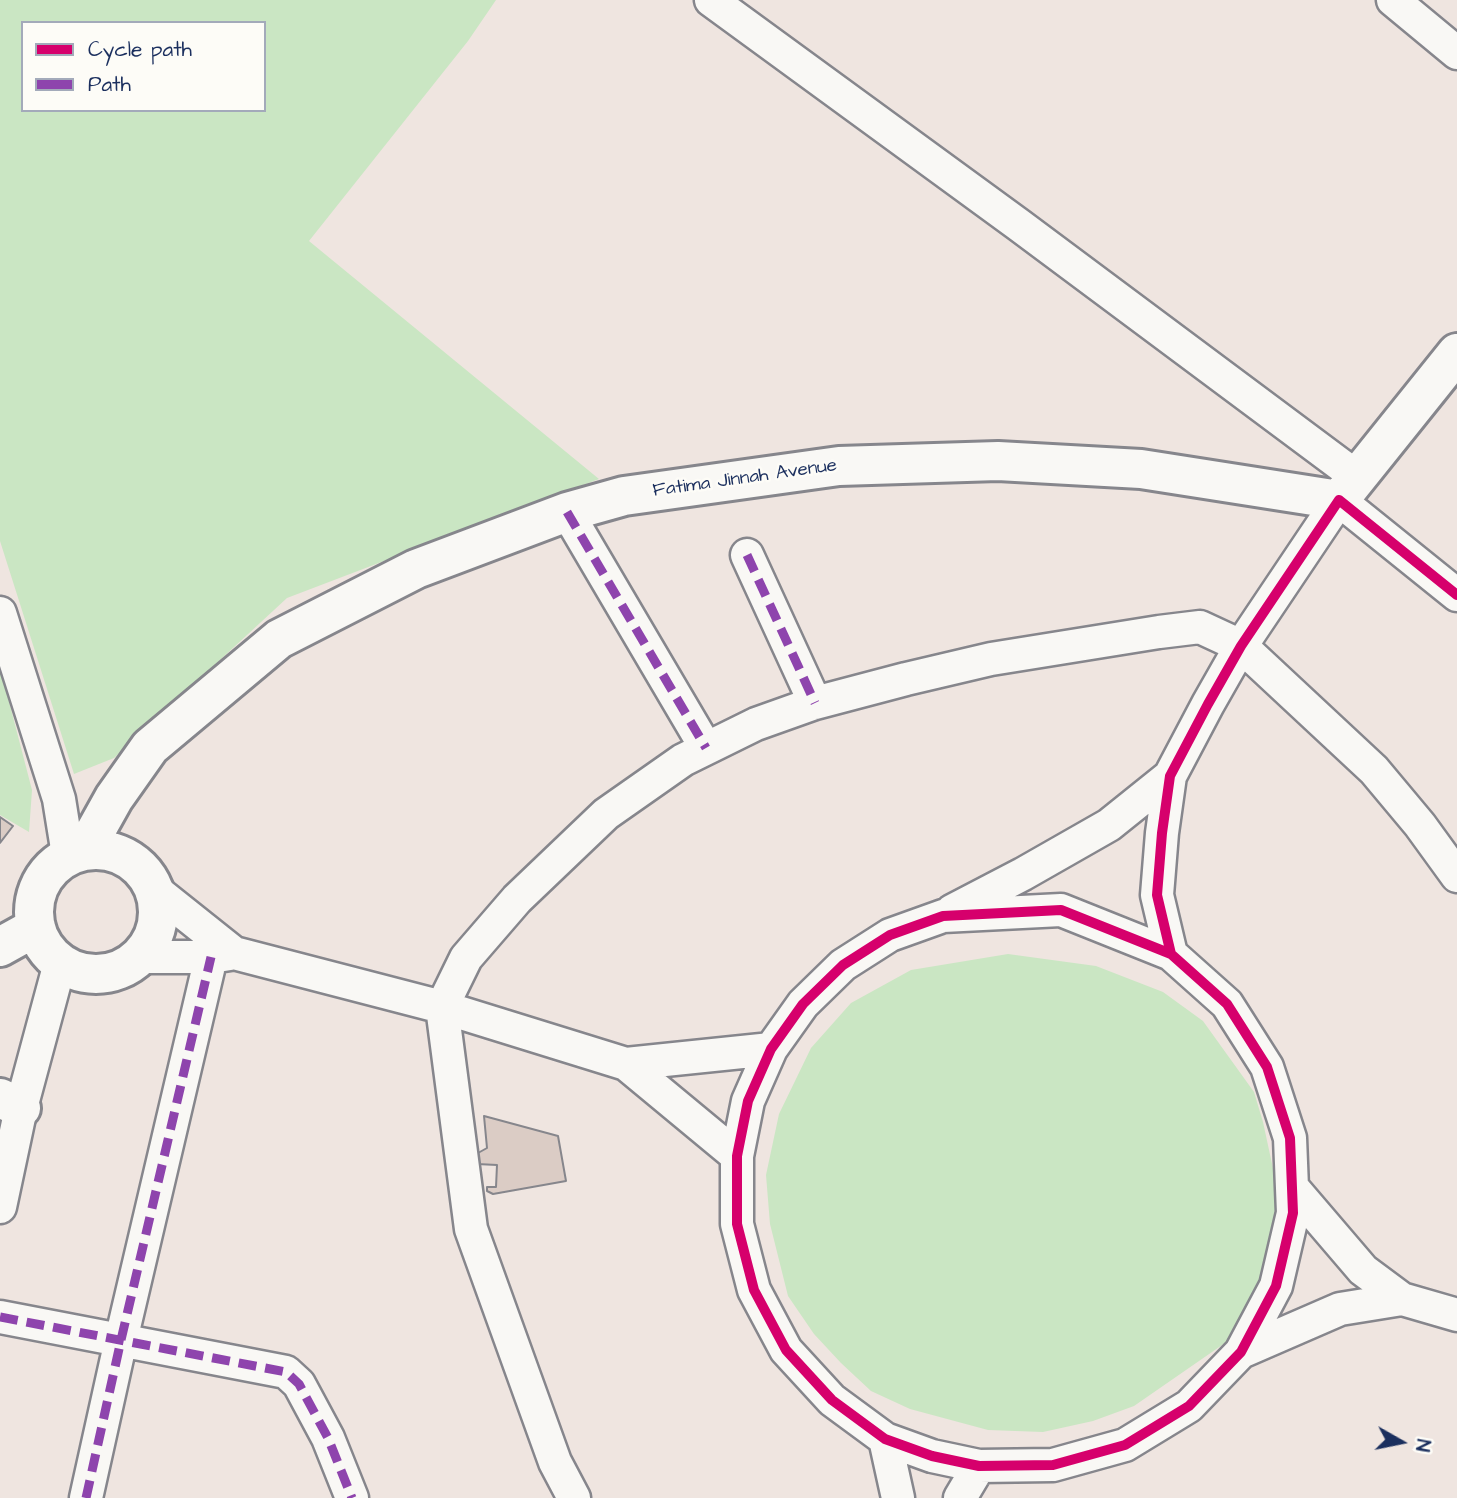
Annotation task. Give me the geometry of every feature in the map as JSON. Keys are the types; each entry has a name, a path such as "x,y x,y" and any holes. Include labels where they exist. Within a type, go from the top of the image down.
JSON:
{"main road":[{"path":"1348,489 1457,353"},
{"name":"Fatima Jinnah Avenue","path":"76,853 150,747 279,639 416,569 567,512 624,496 839,466 998,461 1141,470 1348,489"},
{"path":"107,850 127,857 144,871 155,890 158,914 153,936 139,957 122,968 101,974 79,972 60,962 45,947 36,927 34,906 39,886 51,868 76,853 107,850"},
{"path":"0,947 36,927"}],"street":[{"path":"710,0 1019,225 1348,489 1457,595"},
{"path":"1393,0 1457,53"},
{"path":"1171,954 1157,895 1161,833 1170,776 1241,646 1348,489"},
{"path":"567,512 706,748"},
{"path":"747,555 815,703"},
{"path":"0,613 76,853"},
{"path":"574,1498 555,1462 471,1229 442,1007 466,958 527,890 606,814 682,760 756,724 815,703 906,678 991,659 1200,627 1241,646 1374,770 1420,825 1457,877"},
{"path":"943,916 1061,910 1171,954 1227,1004 1267,1067 1290,1138 1293,1213 1276,1286 1241,1352 1189,1406 1125,1445 1053,1465 979,1466 932,1456 885,1439 832,1400 786,1350 754,1290 737,1224 737,1156 748,1101 771,1049 803,1004 843,965 890,935 943,916 1109,825 1170,776"},
{"path":"155,890 223,955"},
{"path":"86,1498 121,1340 223,955"},
{"path":"139,957 223,955 442,1007 626,1064 737,1156"},
{"path":"0,1208 10,1103 60,962"},
{"path":"626,1064 771,1049"},
{"path":"1292,1187 1363,1270 1402,1299 1457,1315"},
{"path":"1241,1352 1340,1309 1402,1299"},
{"path":"0,1317 286,1372 299,1384 328,1438 352,1498"},
{"path":"885,1439 898,1498"},
{"path":"960,1498 979,1466"}],"green space":[{"path":"0,0 496,0 468,41 309,241 599,479 287,598 114,758 74,774 0,541"},
{"path":"0,667 32,790 29,832 0,815"},
{"path":"1008,954 1096,966 1163,992 1203,1021 1254,1092 1277,1187 1277,1276 1260,1309 1225,1343 1134,1406 1093,1421 1043,1432 988,1430 910,1409 871,1391 814,1334 788,1296 770,1224 766,1175 779,1114 811,1048 851,1003 911,970"}],"building":[{"path":"0,817 13,826 0,843"},
{"path":"484,1116 558,1136 566,1181 493,1194 487,1191 487,1187 496,1187 497,1165 477,1164 478,1153 487,1148"}],"marked path":[{"path":"567,512 706,748"},
{"path":"747,555 815,703"},
{"path":"86,1498 211,957"},
{"path":"0,1317 286,1372 299,1384 328,1438 352,1498"}],"cycle path":[{"path":"1171,954 1061,910 943,916 890,935 843,965 803,1004 771,1049 748,1101 737,1156 737,1224 754,1290 786,1350 832,1400 885,1439 932,1456 979,1466 1053,1465 1125,1445 1189,1406 1241,1352 1276,1286 1293,1213 1290,1138 1267,1067 1227,1004 1171,954 1157,895 1170,776 1241,646 1339,500 1457,595"}]}
